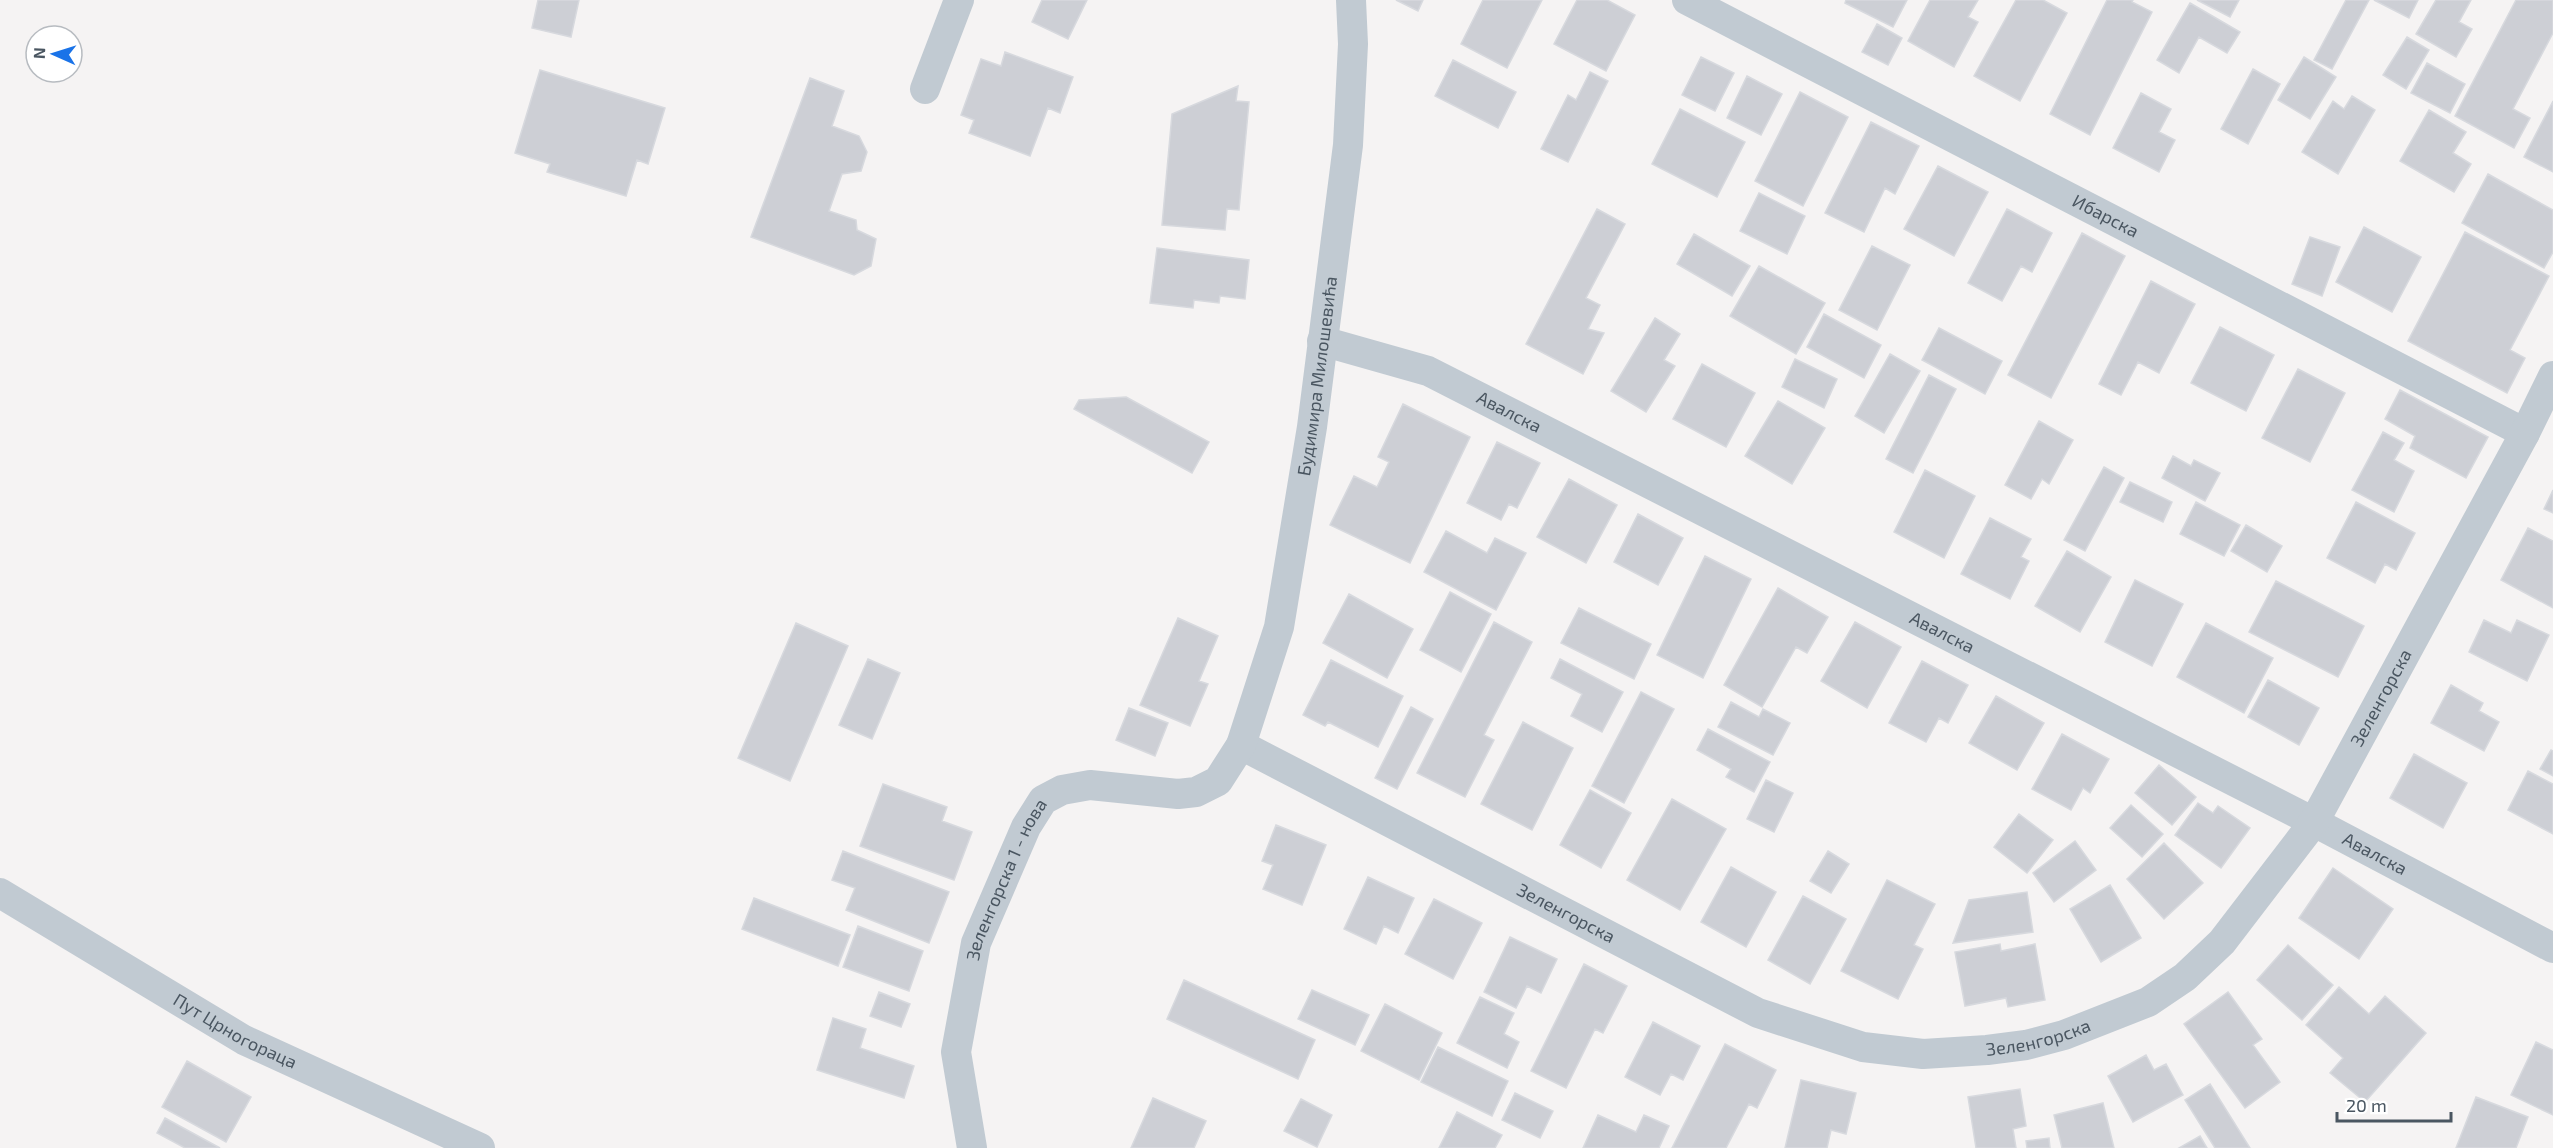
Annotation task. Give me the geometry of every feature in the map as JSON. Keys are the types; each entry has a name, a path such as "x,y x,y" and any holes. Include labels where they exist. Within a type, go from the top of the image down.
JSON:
{"street":[{"path":"925,89 959,0"},
{"name":"Будимира Милошевића","path":"1241,745 1279,627 1312,427 1348,145 1353,44 1351,0"},
{"name":"Ибарска","path":"1687,0 2525,433"},
{"name":"Авалска","path":"1322,341 1428,371 2314,822 2553,948"},
{"name":"Зеленгорска","path":"1241,745 1758,1013 1863,1047 1923,1054 2026,1045 2064,1035 2148,1002 2185,977 2222,942 2314,822 2525,433 2553,376"},
{"name":"Зеленгорска 1 - нова","path":"972,1148 956,1052 976,943 1026,827 1043,800 1062,790 1090,785 1178,794 1196,792 1218,781 1241,745"},
{"name":"Пут Црногораца","path":"0,893 244,1040 480,1148"}],"building":[{"path":"538,0 579,0 571,37 532,28"},
{"path":"1042,0 1087,0 1068,39 1032,22"},
{"path":"1396,0 1423,0 1418,11"},
{"path":"1483,0 1542,0 1507,68 1461,44"},
{"path":"1577,0 1607,0 1635,15 1606,71 1554,44"},
{"path":"1846,0 1907,0 1893,27 1845,3"},
{"path":"1930,0 1978,0 1968,17 1978,22 1954,67 1908,41"},
{"path":"2016,0 2043,0 2067,13 2020,101 1974,76"},
{"path":"2107,0 2133,0 2132,2 2152,12 2090,135 2050,114"},
{"path":"2197,0 2239,0 2230,17"},
{"path":"2346,0 2369,0 2332,69 2314,60"},
{"path":"2374,0 2418,0 2409,18"},
{"path":"2436,0 2471,0 2459,22 2472,29 2456,57 2416,34"},
{"path":"2516,0 2553,0 2553,33 2513,109 2530,118 2514,148 2455,116"},
{"path":"2190,3 2240,32 2227,53 2199,37 2179,73 2157,60"},
{"path":"1877,24 1902,38 1888,65 1862,52"},
{"path":"2407,37 2429,50 2406,89 2383,75"},
{"path":"1005,52 1073,77 1060,113 1048,108 1030,156 969,133 974,120 961,115 981,59 1001,66"},
{"path":"1701,57 1734,73 1715,111 1682,95"},
{"path":"2304,57 2336,77 2310,119 2278,100"},
{"path":"1453,60 1516,92 1498,128 1435,96"},
{"path":"2427,63 2465,84 2450,113 2411,93"},
{"path":"2253,69 2280,84 2248,144 2221,129"},
{"path":"540,70 665,108 648,164 637,160 626,196 547,172 550,164 515,153"},
{"path":"1590,72 1608,81 1568,162 1541,149 1568,95 1576,100"},
{"path":"1747,76 1782,94 1761,135 1727,118"},
{"path":"810,78 844,91 832,126 859,136 867,152 861,171 842,174 829,211 856,220 857,230 876,239 871,266 854,275 751,237"},
{"path":"1238,86 1236,101 1249,102 1239,210 1227,209 1225,230 1162,225 1172,114"},
{"path":"1800,92 1848,117 1803,206 1755,181"},
{"path":"2141,93 2171,109 2159,132 2175,140 2159,172 2113,148"},
{"path":"2352,96 2375,110 2338,174 2302,152 2333,101 2344,109"},
{"path":"2553,101 2553,172 2524,157"},
{"path":"1680,109 1745,142 1717,197 1652,164"},
{"path":"2429,110 2466,132 2453,153 2471,164 2454,192 2400,161"},
{"path":"1871,122 1919,146 1895,194 1885,188 1864,232 1825,213"},
{"path":"1938,166 1988,192 1954,256 1904,229"},
{"path":"2488,174 2553,210 2553,252 2544,268 2462,223"},
{"path":"1759,193 1805,216 1787,254 1740,231"},
{"path":"1597,209 1625,224 1586,298 1600,305 1588,329 1604,333 1583,374 1526,344"},
{"path":"2007,209 2052,233 2032,272 2021,266 2002,301 1968,283"},
{"path":"2364,227 2421,257 2392,312 2336,282"},
{"path":"2465,232 2549,276 2510,350 2525,358 2507,393 2408,341"},
{"path":"2082,233 2125,256 2051,398 2008,375"},
{"path":"1694,234 1750,266 1732,296 1677,264"},
{"path":"2310,237 2340,247 2322,296 2292,284"},
{"path":"1872,246 1910,265 1877,330 1839,310"},
{"path":"1157,248 1249,260 1245,299 1220,296 1219,303 1194,300 1193,308 1150,303"},
{"path":"1759,266 1825,303 1796,354 1730,316"},
{"path":"2151,281 2195,304 2159,373 2138,362 2121,395 2099,384"},
{"path":"1824,314 1881,345 1864,378 1807,347"},
{"path":"1655,318 1680,334 1664,360 1675,366 1646,412 1611,391"},
{"path":"2220,327 2274,355 2246,411 2191,383"},
{"path":"1939,328 2002,361 1985,394 1922,360"},
{"path":"1890,354 1920,371 1884,433 1855,416"},
{"path":"1795,359 1837,379 1824,408 1782,387"},
{"path":"1702,364 1755,393 1726,447 1673,419"},
{"path":"2298,369 2345,393 2310,462 2262,438"},
{"path":"1929,375 1956,389 1913,473 1886,459"},
{"path":"2400,390 2488,437 2466,478 2410,448 2415,436 2385,419"},
{"path":"1126,397 1209,442 1192,473 1074,409 1079,400"},
{"path":"1778,401 1825,428 1792,484 1745,456"},
{"path":"1403,404 1470,437 1410,563 1330,525 1354,476 1377,487 1389,462 1378,457"},
{"path":"2039,421 2073,440 2049,484 2042,479 2031,499 2005,485"},
{"path":"2383,432 2404,443 2394,460 2414,471 2394,512 2352,490"},
{"path":"1497,442 1540,463 1517,508 1509,504 1501,520 1467,503"},
{"path":"2173,456 2191,466 2194,460 2220,473 2205,501 2162,478"},
{"path":"2104,467 2124,478 2085,551 2064,540"},
{"path":"1925,470 1975,496 1944,558 1894,532"},
{"path":"1569,479 1617,505 1586,563 1537,537"},
{"path":"2130,482 2172,502 2163,522 2120,502"},
{"path":"2553,490 2553,513 2544,509"},
{"path":"2196,502 2240,525 2224,556 2180,534"},
{"path":"2356,502 2415,533 2396,570 2385,564 2375,583 2327,558"},
{"path":"1638,514 1683,538 1658,585 1614,562"},
{"path":"1990,518 2031,539 2021,557 2029,561 2010,599 1961,574"},
{"path":"2246,525 2282,546 2267,572 2231,551"},
{"path":"2528,528 2553,541 2553,608 2501,580"},
{"path":"1446,531 1487,553 1495,538 1526,553 1496,610 1424,572"},
{"path":"2067,551 2111,577 2080,632 2035,606"},
{"path":"1705,556 1751,579 1703,678 1657,655"},
{"path":"2135,580 2183,604 2152,666 2105,642"},
{"path":"2276,581 2364,626 2338,677 2249,632"},
{"path":"1778,588 1828,617 1807,653 1796,647 1762,707 1724,685"},
{"path":"1450,592 1491,614 1461,672 1420,650"},
{"path":"1349,594 1413,629 1387,678 1323,643"},
{"path":"1579,608 1651,644 1634,679 1561,643"},
{"path":"1178,618 1218,636 1199,681 1208,684 1190,726 1140,705"},
{"path":"2484,620 2511,633 2517,620 2549,635 2527,681 2469,652"},
{"path":"1494,622 1532,642 1484,735 1494,740 1465,797 1417,773"},
{"path":"1855,622 1901,647 1867,708 1821,681"},
{"path":"796,623 848,646 790,781 738,758"},
{"path":"2206,623 2273,658 2244,713 2177,677"},
{"path":"868,659 900,673 872,739 839,725"},
{"path":"1560,659 1623,692 1602,732 1571,716 1582,694 1551,678"},
{"path":"1331,660 1403,696 1378,747 1328,722 1325,726 1303,715"},
{"path":"1922,661 1968,685 1948,723 1939,718 1926,742 1889,723"},
{"path":"2268,680 2319,708 2299,745 2248,717"},
{"path":"2451,685 2483,703 2479,711 2499,722 2484,751 2431,723"},
{"path":"1641,692 1674,709 1624,803 1592,786"},
{"path":"1996,696 2044,723 2017,770 1969,743"},
{"path":"1731,702 1759,717 1763,709 1790,723 1773,755 1718,727"},
{"path":"1411,707 1433,719 1397,789 1375,778"},
{"path":"1129,708 1168,723 1155,756 1116,740"},
{"path":"1523,722 1573,748 1532,830 1481,804"},
{"path":"1708,729 1770,762 1754,792 1726,777 1731,769 1697,750"},
{"path":"2062,734 2109,759 2090,793 2083,788 2071,810 2032,789"},
{"path":"2551,750 2553,751 2553,776 2540,769"},
{"path":"2414,754 2467,783 2443,828 2390,798"},
{"path":"2159,765 2196,797 2172,825 2135,793"},
{"path":"2528,771 2553,784 2553,834 2508,810"},
{"path":"1766,780 1793,793 1774,832 1747,819"},
{"path":"883,784 947,807 942,821 972,832 954,880 860,846"},
{"path":"1590,790 1631,813 1601,868 1560,845"},
{"path":"1672,799 1726,829 1680,910 1627,880"},
{"path":"2198,803 2213,813 2218,806 2250,828 2221,868 2175,835"},
{"path":"2131,805 2163,834 2142,857 2110,828"},
{"path":"2019,814 2053,840 2027,873 1994,847"},
{"path":"1276,825 1326,845 1302,905 1263,889 1273,865 1262,861"},
{"path":"2075,841 2096,870 2054,902 2033,873"},
{"path":"2164,843 2203,883 2164,919 2127,879"},
{"path":"843,851 949,892 929,943 846,910 855,888 832,880"},
{"path":"1828,851 1849,864 1831,893 1810,881"},
{"path":"1731,867 1776,892 1746,947 1701,922"},
{"path":"2333,868 2393,909 2359,959 2299,918"},
{"path":"1368,877 1414,898 1398,933 1384,926 1376,944 1344,929"},
{"path":"1887,880 1935,904 1914,945 1923,949 1898,999 1841,971"},
{"path":"2110,885 2141,938 2101,962 2070,909"},
{"path":"2027,892 2033,932 1953,943 1969,900"},
{"path":"1803,896 1846,919 1810,984 1768,960"},
{"path":"754,898 850,935 838,966 742,929"},
{"path":"1434,899 1482,923 1453,979 1405,954"},
{"path":"858,926 923,951 909,991 843,967"},
{"path":"1510,937 1557,959 1541,993 1527,986 1516,1008 1484,992"},
{"path":"2000,944 2001,951 2035,944 2045,1000 2008,1007 2006,998 1965,1006 1955,952"},
{"path":"2288,945 2333,985 2302,1020 2257,980"},
{"path":"1584,964 1627,986 1603,1033 1595,1029 1566,1088 1531,1071"},
{"path":"1184,980 1315,1040 1298,1079 1167,1019"},
{"path":"2339,987 2369,1014 2385,996 2426,1033 2365,1102 2330,1073 2343,1058 2306,1025"},
{"path":"1312,990 1369,1015 1355,1045 1298,1019"},
{"path":"879,992 910,1004 901,1027 870,1016"},
{"path":"2228,992 2262,1039 2253,1045 2280,1082 2245,1108 2184,1024"},
{"path":"1480,997 1514,1013 1504,1034 1519,1042 1507,1068 1457,1043"},
{"path":"1385,1004 1442,1033 1419,1080 1361,1051"},
{"path":"833,1018 866,1029 860,1048 914,1066 904,1098 817,1070"},
{"path":"1653,1022 1700,1046 1683,1080 1671,1074 1660,1095 1625,1077"},
{"path":"2536,1042 2553,1050 2553,1115 2511,1095"},
{"path":"1725,1044 1776,1070 1757,1108 1749,1104 1726,1148 1672,1148"},
{"path":"1438,1047 1508,1081 1492,1116 1421,1082"},
{"path":"2146,1055 2154,1070 2166,1064 2183,1095 2133,1122 2108,1076"},
{"path":"187,1061 251,1097 226,1142 162,1107"},
{"path":"1801,1080 1856,1093 1846,1134 1831,1130 1827,1148 1785,1148"},
{"path":"2210,1084 2250,1148 2215,1148 2185,1100"},
{"path":"2020,1089 2026,1126 2013,1129 2016,1148 1976,1148 1968,1097"},
{"path":"1515,1093 1553,1111 1540,1138 1502,1120"},
{"path":"2476,1097 2528,1117 2516,1148 2456,1148"},
{"path":"1153,1098 1206,1121 1194,1148 1131,1148"},
{"path":"1301,1099 1332,1115 1317,1147 1284,1131"},
{"path":"2103,1103 2114,1148 2062,1148 2054,1115"},
{"path":"1457,1112 1502,1135 1495,1148 1439,1148"},
{"path":"1598,1115 1636,1132 1644,1115 1669,1126 1659,1148 1583,1148"},
{"path":"165,1118 220,1148 185,1148 157,1133"},
{"path":"2200,1136 2207,1148 2179,1148"},
{"path":"2049,1138 2050,1148 2027,1148 2026,1141"}]}
